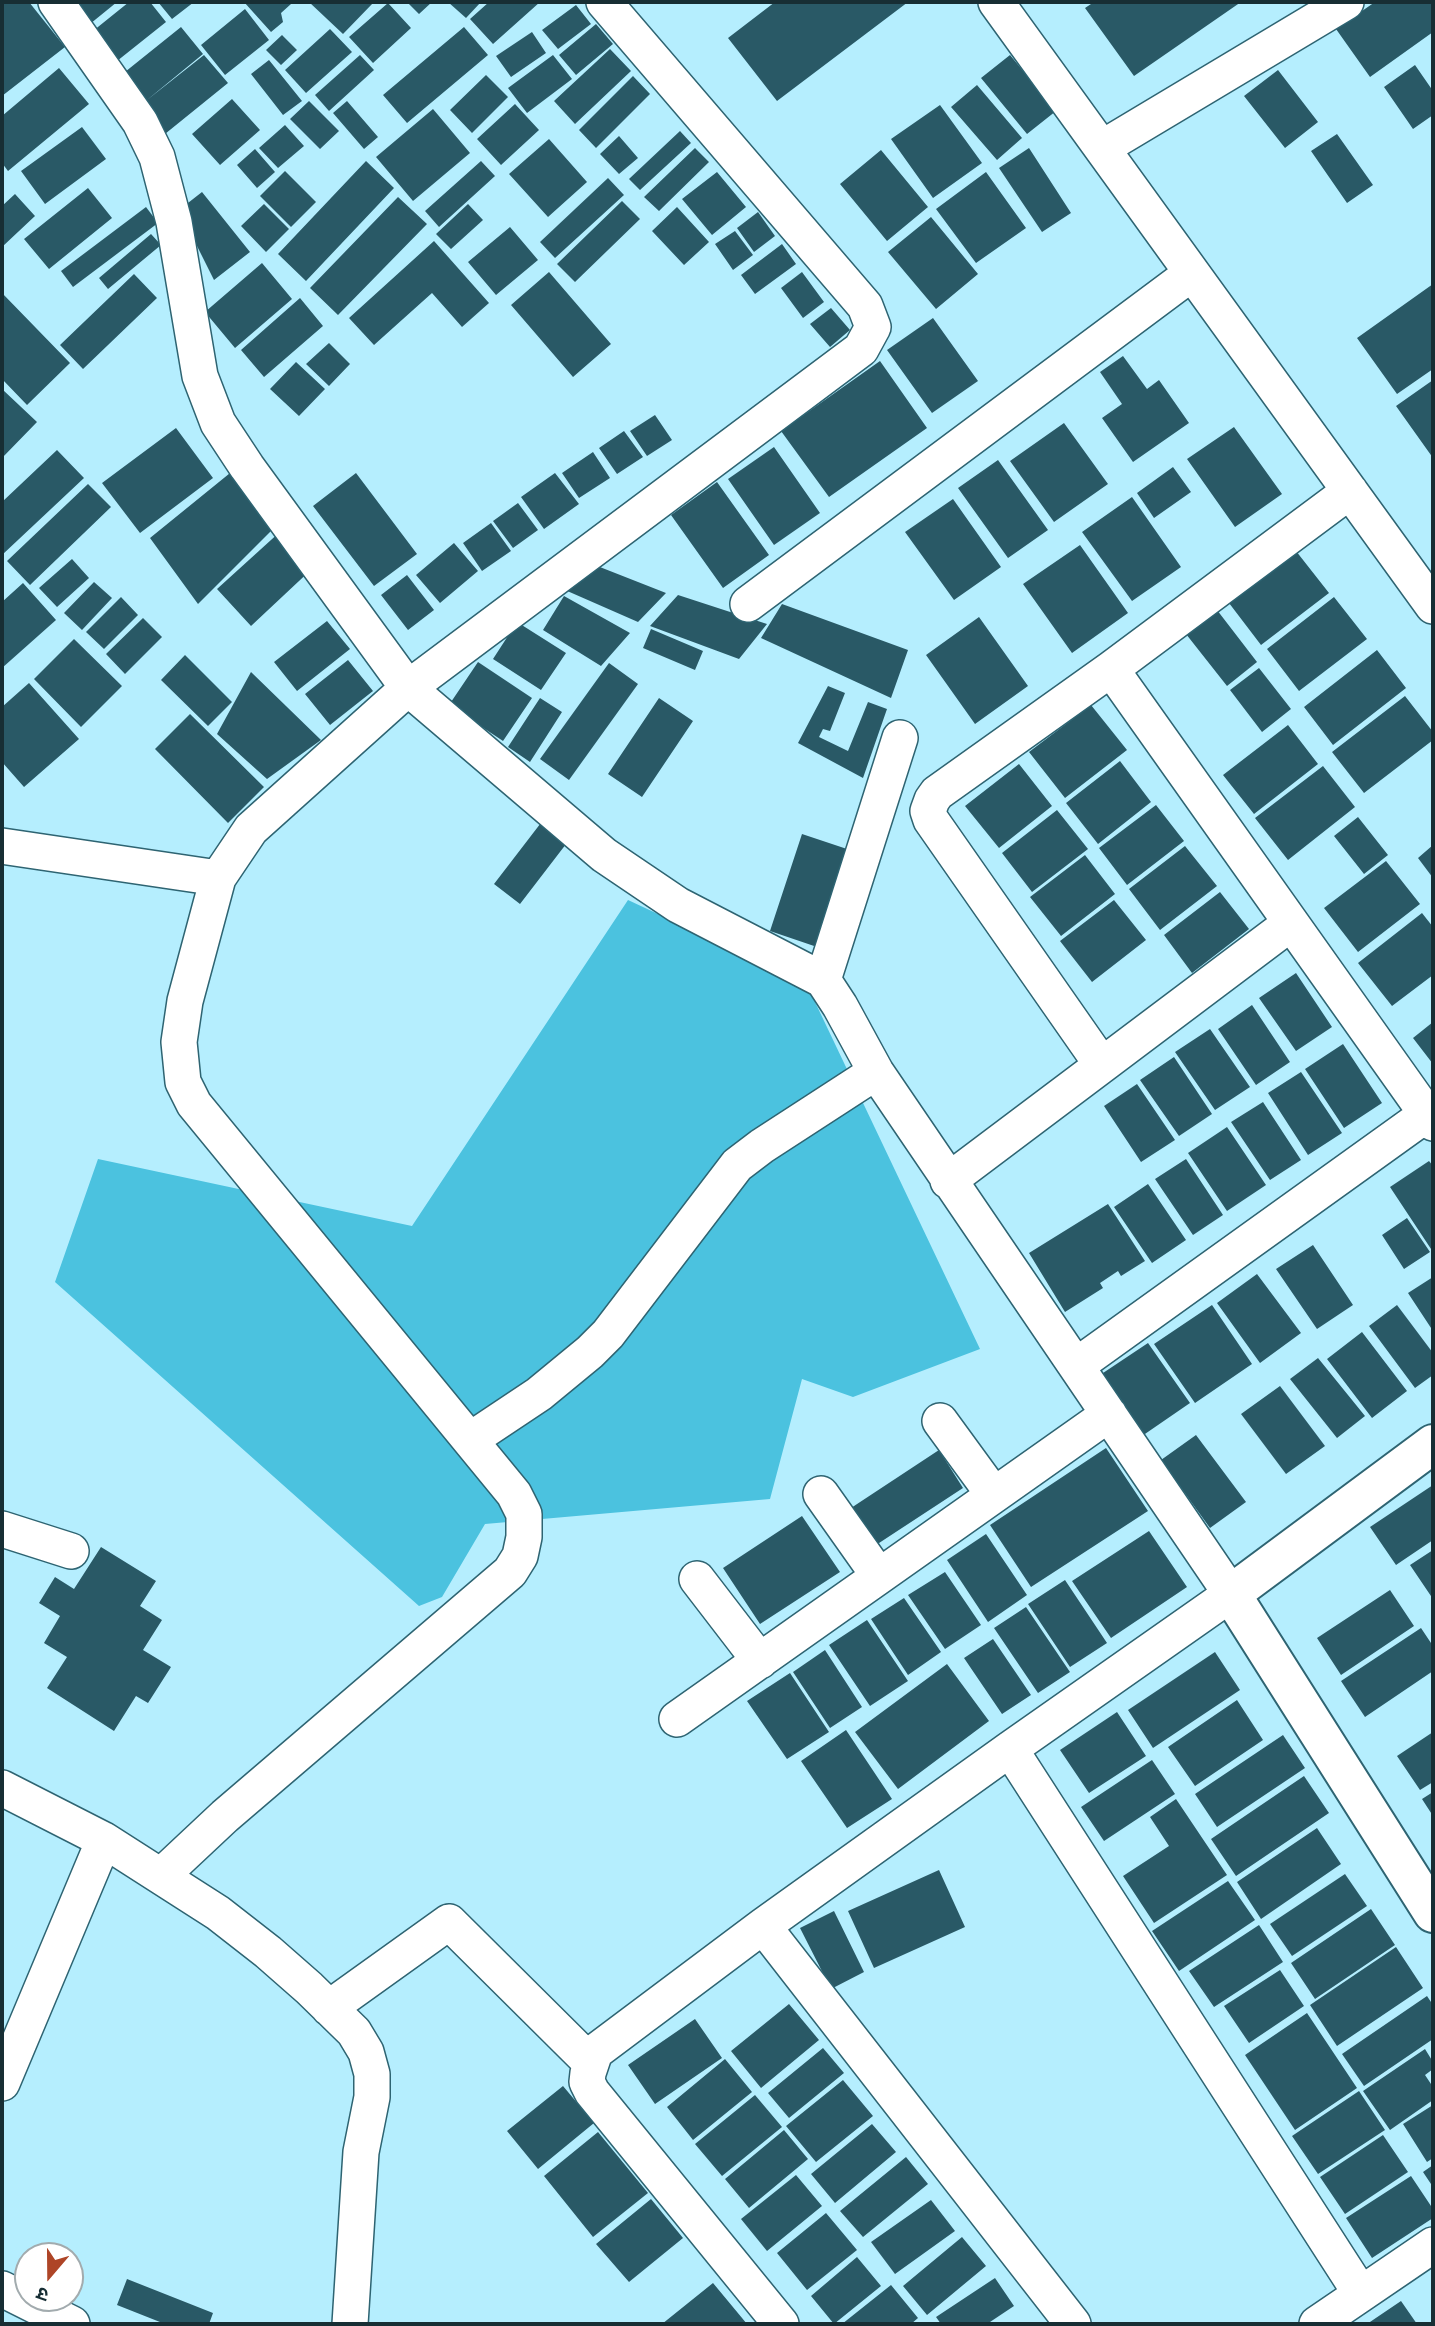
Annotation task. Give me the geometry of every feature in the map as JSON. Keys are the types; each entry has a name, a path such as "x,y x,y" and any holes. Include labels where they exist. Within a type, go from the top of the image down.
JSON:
{"street":[{"path":"56,2 139,121 157,158 174,222 200,376 218,423 247,467 408,688 604,855 678,905 823,980 876,1072 1231,1594 1433,1913"},
{"path":"161,1876 225,1816 510,1572 520,1556 524,1537 524,1514 514,1494 194,1104 183,1082 179,1042 186,1001 218,878 251,829 408,688 861,349 873,327 865,306 604,2"},
{"path":"996,2 1433,606"},
{"path":"1102,148 1346,2"},
{"path":"748,604 1192,273"},
{"path":"1102,1065 931,820 928,811 937,793 1350,491"},
{"path":"1076,1366 1430,1119 1111,668"},
{"path":"823,980 900,738"},
{"path":"878,808 928,811"},
{"path":"2,846 218,878"},
{"path":"948,1181 1291,923"},
{"path":"470,1440 539,1394 608,1334 737,1166 762,1146 876,1072"},
{"path":"677,1719 1109,1414"},
{"path":"940,1421 994,1495"},
{"path":"781,2324 592,2092 587,2082 590,2062 595,2052 763,1926 1231,1594 1433,1444"},
{"path":"821,1493 879,1576"},
{"path":"2,1530 71,1551"},
{"path":"697,1579 760,1661"},
{"path":"1010,1749 1361,2294"},
{"path":"2,1788 104,1840 218,1913 268,1952 354,2032 366,2052 372,2074 372,2097 361,2152 350,2324"},
{"path":"2,2083 104,1840"},
{"path":"329,2008 449,1923 590,2062"},
{"path":"763,1926 1057,2319"},
{"path":"1317,2324 1433,2245"},
{"path":"2,2289 72,2324"}],"water":[{"path":"628,900 806,983 980,1349 853,1397 802,1379 770,1499 485,1524 442,1597 419,1606 55,1282 98,1159 412,1226"}],"building":[{"path":"2,2 29,2 65,47 2,96"},
{"path":"64,2 117,2 85,28"},
{"path":"129,2 150,2 166,22 112,65 88,35"},
{"path":"158,2 194,2 172,19"},
{"path":"244,2 291,4 281,13 283,22 271,32"},
{"path":"309,2 374,2 343,34"},
{"path":"407,2 432,2 419,14"},
{"path":"448,2 481,2 466,18"},
{"path":"489,2 540,2 493,44 470,19"},
{"path":"775,2 908,2 777,101 728,38"},
{"path":"1094,2 1241,2 1134,76 1085,8"},
{"path":"1375,2 1433,2 1433,32 1370,77 1336,29"},
{"path":"388,3 411,28 373,63 349,37"},
{"path":"576,5 591,24 558,49 542,30"},
{"path":"245,9 269,40 225,75 201,45"},
{"path":"596,24 613,44 576,75 559,55"},
{"path":"181,27 203,54 147,100 204,55 228,83 160,138 115,80"},
{"path":"464,27 488,55 407,123 383,95"},
{"path":"330,29 352,52 306,93 285,70"},
{"path":"532,32 546,53 511,77 496,56"},
{"path":"282,35 297,50 281,65 266,50"},
{"path":"610,49 631,71 575,124 554,101"},
{"path":"360,55 374,70 329,111 315,95"},
{"path":"553,55 572,79 527,113 508,88"},
{"path":"1010,55 1056,111 1027,134 981,78"},
{"path":"269,60 302,101 283,115 251,74"},
{"path":"1415,65 1433,91 1433,115 1413,129 1384,87"},
{"path":"59,68 89,104 8,171 2,163 2,116"},
{"path":"1278,70 1318,122 1285,148 1244,96"},
{"path":"486,75 508,97 472,133 450,110"},
{"path":"633,76 650,94 596,148 579,130"},
{"path":"977,85 1022,138 997,160 951,107"},
{"path":"232,99 260,130 220,165 192,134"},
{"path":"309,101 339,131 320,149 290,119"},
{"path":"347,101 378,137 364,149 333,113"},
{"path":"515,104 539,130 501,165 477,139"},
{"path":"940,105 982,163 933,198 891,139"},
{"path":"433,109 470,153 413,201 376,157"},
{"path":"285,125 304,146 278,168 259,148"},
{"path":"82,127 106,159 45,204 21,171"},
{"path":"680,131 691,143 640,190 629,179"},
{"path":"1337,134 1373,185 1347,203 1311,151"},
{"path":"619,136 638,158 619,174 600,154"},
{"path":"549,139 587,182 548,217 509,174"},
{"path":"695,148 709,162 659,211 644,197"},
{"path":"1029,148 1071,213 1042,232 999,168"},
{"path":"255,149 275,172 257,188 237,165"},
{"path":"881,150 928,207 887,241 840,184"},
{"path":"366,161 394,188 306,281 278,254"},
{"path":"481,161 495,176 439,227 425,211"},
{"path":"285,171 316,202 291,227 260,196"},
{"path":"717,172 746,207 712,235 682,199"},
{"path":"986,172 1026,228 976,263 936,209"},
{"path":"608,178 624,195 555,258 540,242"},
{"path":"88,188 112,218 49,269 24,239"},
{"path":"202,192 250,252 214,280 179,210"},
{"path":"15,194 35,216 2,247 2,206"},
{"path":"398,197 427,224 338,315 310,288"},
{"path":"622,201 640,219 575,282 557,264"},
{"path":"264,204 289,229 266,252 241,226"},
{"path":"468,204 483,220 451,249 436,234"},
{"path":"146,207 158,223 73,287 61,271"},
{"path":"677,207 709,242 684,265 652,231"},
{"path":"758,212 775,236 754,252 737,228"},
{"path":"931,217 978,274 936,309 888,252"},
{"path":"510,227 538,260 496,295 468,262"},
{"path":"735,231 753,255 733,270 715,244"},
{"path":"151,234 161,245 108,289 99,278"},
{"path":"434,241 489,303 462,327 432,293 374,345 349,318"},
{"path":"782,244 796,264 755,294 741,275"},
{"path":"262,263 292,299 235,348 205,312"},
{"path":"549,272 611,344 573,377 511,305"},
{"path":"802,272 824,302 803,318 781,288"},
{"path":"134,274 157,298 83,369 60,345"},
{"path":"1433,284 1433,369 1397,394 1357,338"},
{"path":"2,293 70,363 27,405 2,379"},
{"path":"300,298 323,326 264,377 241,350"},
{"path":"831,308 850,330 830,347 810,324"},
{"path":"933,318 978,381 932,413 887,350"},
{"path":"329,343 350,364 329,386 306,364"},
{"path":"1123,356 1147,389 1159,380 1189,423 1133,462 1102,418 1122,404 1100,372"},
{"path":"880,361 927,428 829,497 781,431"},
{"path":"296,362 325,389 299,416 270,389"},
{"path":"1433,380 1433,458 1396,406"},
{"path":"2,389 37,422 2,458"},
{"path":"655,415 672,440 647,456 630,431"},
{"path":"1064,423 1108,484 1054,522 1010,461"},
{"path":"1234,427 1282,494 1235,527 1187,459"},
{"path":"176,428 213,478 140,533 102,483"},
{"path":"624,431 643,457 617,474 599,448"},
{"path":"774,447 820,513 774,545 728,479"},
{"path":"57,450 84,478 2,555 2,502"},
{"path":"593,452 610,478 579,498 562,473"},
{"path":"998,460 1048,530 1008,558 958,488"},
{"path":"1173,467 1191,492 1154,518 1137,493"},
{"path":"235,469 282,520 198,604 150,538"},
{"path":"356,473 417,554 374,586 313,506"},
{"path":"555,473 579,504 544,529 521,497"},
{"path":"717,482 769,555 723,588 671,515"},
{"path":"88,484 111,507 30,585 7,561"},
{"path":"1132,497 1181,567 1132,601 1082,532"},
{"path":"953,499 1001,567 954,600 905,532"},
{"path":"518,503 538,530 513,548 493,521"},
{"path":"491,523 511,551 482,571 463,543"},
{"path":"282,530 315,566 251,626 217,589"},
{"path":"454,543 478,571 440,603 416,575"},
{"path":"1080,545 1128,613 1072,653 1023,584"},
{"path":"1296,551 1329,593 1261,645 1229,603"},
{"path":"72,559 89,578 57,607 39,588"},
{"path":"582,560 666,593 638,622 565,590"},
{"path":"407,575 434,610 408,630 381,595"},
{"path":"94,582 112,598 82,630 64,613"},
{"path":"23,583 56,620 2,668 2,602"},
{"path":"678,595 767,624 739,659 650,626"},
{"path":"564,596 630,633 601,666 543,630"},
{"path":"121,597 138,615 104,649 86,632"},
{"path":"1334,597 1367,639 1299,691 1267,649"},
{"path":"782,604 908,650 891,698 761,638"},
{"path":"1217,610 1257,662 1227,686 1186,634"},
{"path":"979,617 1028,686 975,724 926,655"},
{"path":"143,618 162,637 125,674 106,654"},
{"path":"327,621 350,649 297,691 274,662"},
{"path":"517,622 566,653 541,690 493,659"},
{"path":"651,629 703,651 695,670 643,648"},
{"path":"74,639 122,686 81,727 34,679"},
{"path":"1377,650 1406,688 1333,745 1304,707"},
{"path":"185,655 232,702 208,726 161,680"},
{"path":"348,660 373,691 330,725 305,694"},
{"path":"478,662 532,698 503,741 449,705"},
{"path":"609,663 638,684 569,780 540,759"},
{"path":"1259,668 1291,709 1262,732 1230,690"},
{"path":"251,672 321,740 267,779 217,734"},
{"path":"29,683 79,739 24,787 2,762 2,707"},
{"path":"828,686 845,693 830,731 823,729 819,737 848,751 868,702 887,709 863,778 798,743"},
{"path":"1405,696 1433,732 1433,740 1364,793 1332,752"},
{"path":"540,698 562,712 530,762 508,747"},
{"path":"659,698 693,721 642,797 608,774"},
{"path":"1091,705 1127,750 1065,798 1029,752"},
{"path":"190,714 264,787 228,823 155,749"},
{"path":"1288,725 1318,764 1254,814 1223,775"},
{"path":"1120,761 1151,802 1098,844 1066,803"},
{"path":"1019,764 1052,806 999,848 965,806"},
{"path":"1323,766 1355,807 1288,860 1255,818"},
{"path":"1156,805 1184,841 1127,885 1099,848"},
{"path":"1057,810 1088,849 1032,892 1002,853"},
{"path":"547,815 573,835 520,904 494,884"},
{"path":"1358,817 1388,855 1364,874 1334,836"},
{"path":"802,834 853,851 820,948 770,931"},
{"path":"1433,845 1433,878 1418,858"},
{"path":"1185,846 1217,886 1160,930 1129,889"},
{"path":"1085,855 1115,894 1061,936 1030,897"},
{"path":"1386,861 1420,904 1358,952 1324,908"},
{"path":"1220,892 1249,929 1192,973 1164,935"},
{"path":"1114,900 1146,940 1092,982 1060,941"},
{"path":"1422,913 1433,927 1433,975 1392,1006 1358,963"},
{"path":"1296,973 1332,1027 1296,1051 1259,998"},
{"path":"1252,1005 1290,1062 1256,1085 1218,1029"},
{"path":"1433,1022 1433,1064 1413,1038"},
{"path":"1210,1029 1250,1087 1215,1110 1175,1052"},
{"path":"1343,1044 1382,1103 1344,1128 1305,1069"},
{"path":"1174,1057 1212,1114 1179,1136 1140,1080"},
{"path":"1301,1072 1342,1133 1308,1155 1268,1093"},
{"path":"1137,1084 1175,1140 1141,1162 1104,1106"},
{"path":"1263,1102 1301,1160 1270,1180 1231,1122"},
{"path":"1227,1127 1266,1185 1227,1211 1188,1153"},
{"path":"1186,1159 1223,1215 1193,1235 1155,1179"},
{"path":"1429,1161 1433,1166 1433,1252 1390,1187"},
{"path":"1148,1184 1186,1240 1152,1263 1114,1207"},
{"path":"1108,1204 1145,1261 1121,1276 1118,1271 1100,1283 1103,1288 1065,1312 1029,1253"},
{"path":"1407,1218 1430,1252 1404,1269 1382,1235"},
{"path":"1313,1245 1353,1305 1317,1329 1276,1269"},
{"path":"1257,1274 1301,1333 1260,1363 1217,1303"},
{"path":"1433,1277 1433,1331 1408,1293"},
{"path":"1212,1305 1252,1364 1195,1403 1154,1344"},
{"path":"1397,1305 1433,1353 1433,1375 1415,1388 1369,1326"},
{"path":"1362,1332 1407,1391 1372,1418 1327,1359"},
{"path":"1148,1343 1190,1403 1142,1436 1100,1375"},
{"path":"1318,1358 1365,1416 1337,1438 1290,1379"},
{"path":"1280,1386 1325,1446 1286,1474 1241,1414"},
{"path":"1196,1435 1246,1502 1210,1528 1161,1460"},
{"path":"1106,1448 1148,1511 1031,1587 990,1525"},
{"path":"939,1450 963,1488 876,1545 851,1508"},
{"path":"1433,1485 1433,1540 1396,1565 1370,1527"},
{"path":"802,1516 840,1572 760,1624 723,1568"},
{"path":"1149,1531 1187,1587 1111,1638 1072,1581"},
{"path":"986,1534 1027,1595 988,1622 947,1560"},
{"path":"101,1547 156,1581 140,1606 162,1620 143,1650 171,1667 148,1703 136,1696 114,1731 47,1688 67,1657 44,1643 60,1616 39,1603 55,1577 74,1589"},
{"path":"1433,1550 1433,1599 1410,1565"},
{"path":"945,1572 981,1625 945,1649 908,1595"},
{"path":"1065,1580 1107,1643 1070,1667 1028,1604"},
{"path":"1390,1590 1414,1626 1341,1675 1317,1638"},
{"path":"904,1598 941,1652 908,1675 871,1619"},
{"path":"1026,1607 1070,1672 1038,1693 994,1628"},
{"path":"867,1620 908,1681 870,1706 829,1645"},
{"path":"1421,1628 1433,1646 1433,1671 1365,1717 1341,1681"},
{"path":"993,1639 1031,1695 1002,1714 964,1658"},
{"path":"825,1650 862,1707 830,1728 793,1672"},
{"path":"1215,1652 1240,1690 1153,1748 1128,1710"},
{"path":"947,1664 989,1721 898,1789 855,1732"},
{"path":"790,1673 829,1732 787,1759 747,1701"},
{"path":"1237,1700 1263,1740 1195,1786 1168,1747"},
{"path":"1117,1712 1146,1756 1089,1793 1060,1750"},
{"path":"846,1730 892,1799 847,1828 801,1761"},
{"path":"1433,1732 1433,1782 1420,1790 1397,1756"},
{"path":"1283,1735 1305,1768 1217,1827 1195,1794"},
{"path":"1152,1760 1175,1794 1104,1841 1081,1807"},
{"path":"1304,1776 1329,1813 1236,1876 1211,1839"},
{"path":"1433,1792 1433,1816 1422,1799"},
{"path":"1176,1799 1227,1875 1154,1923 1123,1876 1169,1846 1150,1817"},
{"path":"1317,1828 1341,1864 1261,1919 1237,1882"},
{"path":"939,1870 965,1927 874,1968 848,1911"},
{"path":"1345,1874 1367,1906 1292,1956 1270,1924"},
{"path":"1228,1881 1255,1920 1179,1971 1152,1931"},
{"path":"1371,1909 1395,1945 1315,1999 1291,1963"},
{"path":"834,1911 864,1972 831,1989 800,1928"},
{"path":"1259,1925 1283,1962 1214,2007 1189,1971"},
{"path":"1396,1947 1423,1988 1337,2046 1310,2005"},
{"path":"1280,1970 1304,2006 1249,2043 1224,2006"},
{"path":"1427,1996 1433,2005 1433,2039 1364,2086 1342,2054"},
{"path":"789,2004 819,2040 761,2088 731,2051"},
{"path":"1307,2013 1357,2088 1295,2130 1245,2055"},
{"path":"695,2019 722,2058 655,2104 628,2065"},
{"path":"823,2048 844,2073 789,2118 768,2093"},
{"path":"1425,2049 1433,2062 1433,2069 1425,2075 1433,2087 1433,2100 1390,2130 1363,2091"},
{"path":"725,2059 752,2092 693,2140 667,2107"},
{"path":"843,2080 873,2116 816,2162 786,2126"},
{"path":"563,2086 594,2123 538,2169 507,2131"},
{"path":"1359,2091 1385,2130 1318,2174 1292,2136"},
{"path":"755,2095 782,2127 722,2176 695,2144"},
{"path":"1433,2105 1433,2158 1427,2162 1403,2124"},
{"path":"872,2124 896,2152 835,2203 811,2174"},
{"path":"784,2130 808,2159 749,2208 725,2179"},
{"path":"598,2132 648,2193 593,2237 544,2176"},
{"path":"1383,2135 1408,2172 1345,2214 1320,2177"},
{"path":"906,2157 928,2184 863,2237 840,2211"},
{"path":"1433,2165 1433,2187 1423,2172"},
{"path":"796,2175 822,2206 767,2251 741,2219"},
{"path":"1411,2176 1433,2209 1433,2218 1372,2258 1346,2218"},
{"path":"651,2199 683,2238 629,2282 596,2244"},
{"path":"931,2200 955,2231 895,2274 871,2242"},
{"path":"826,2213 857,2250 807,2290 777,2253"},
{"path":"962,2237 986,2266 927,2315 903,2286"},
{"path":"857,2257 881,2286 834,2324 811,2296"},
{"path":"995,2278 1014,2306 987,2324 941,2324 936,2317"},
{"path":"127,2279 213,2313 209,2324 165,2324 117,2305"},
{"path":"713,2283 747,2324 662,2324"},
{"path":"891,2285 918,2318 911,2324 842,2324"},
{"path":"1401,2301 1417,2324 1367,2324"}]}
